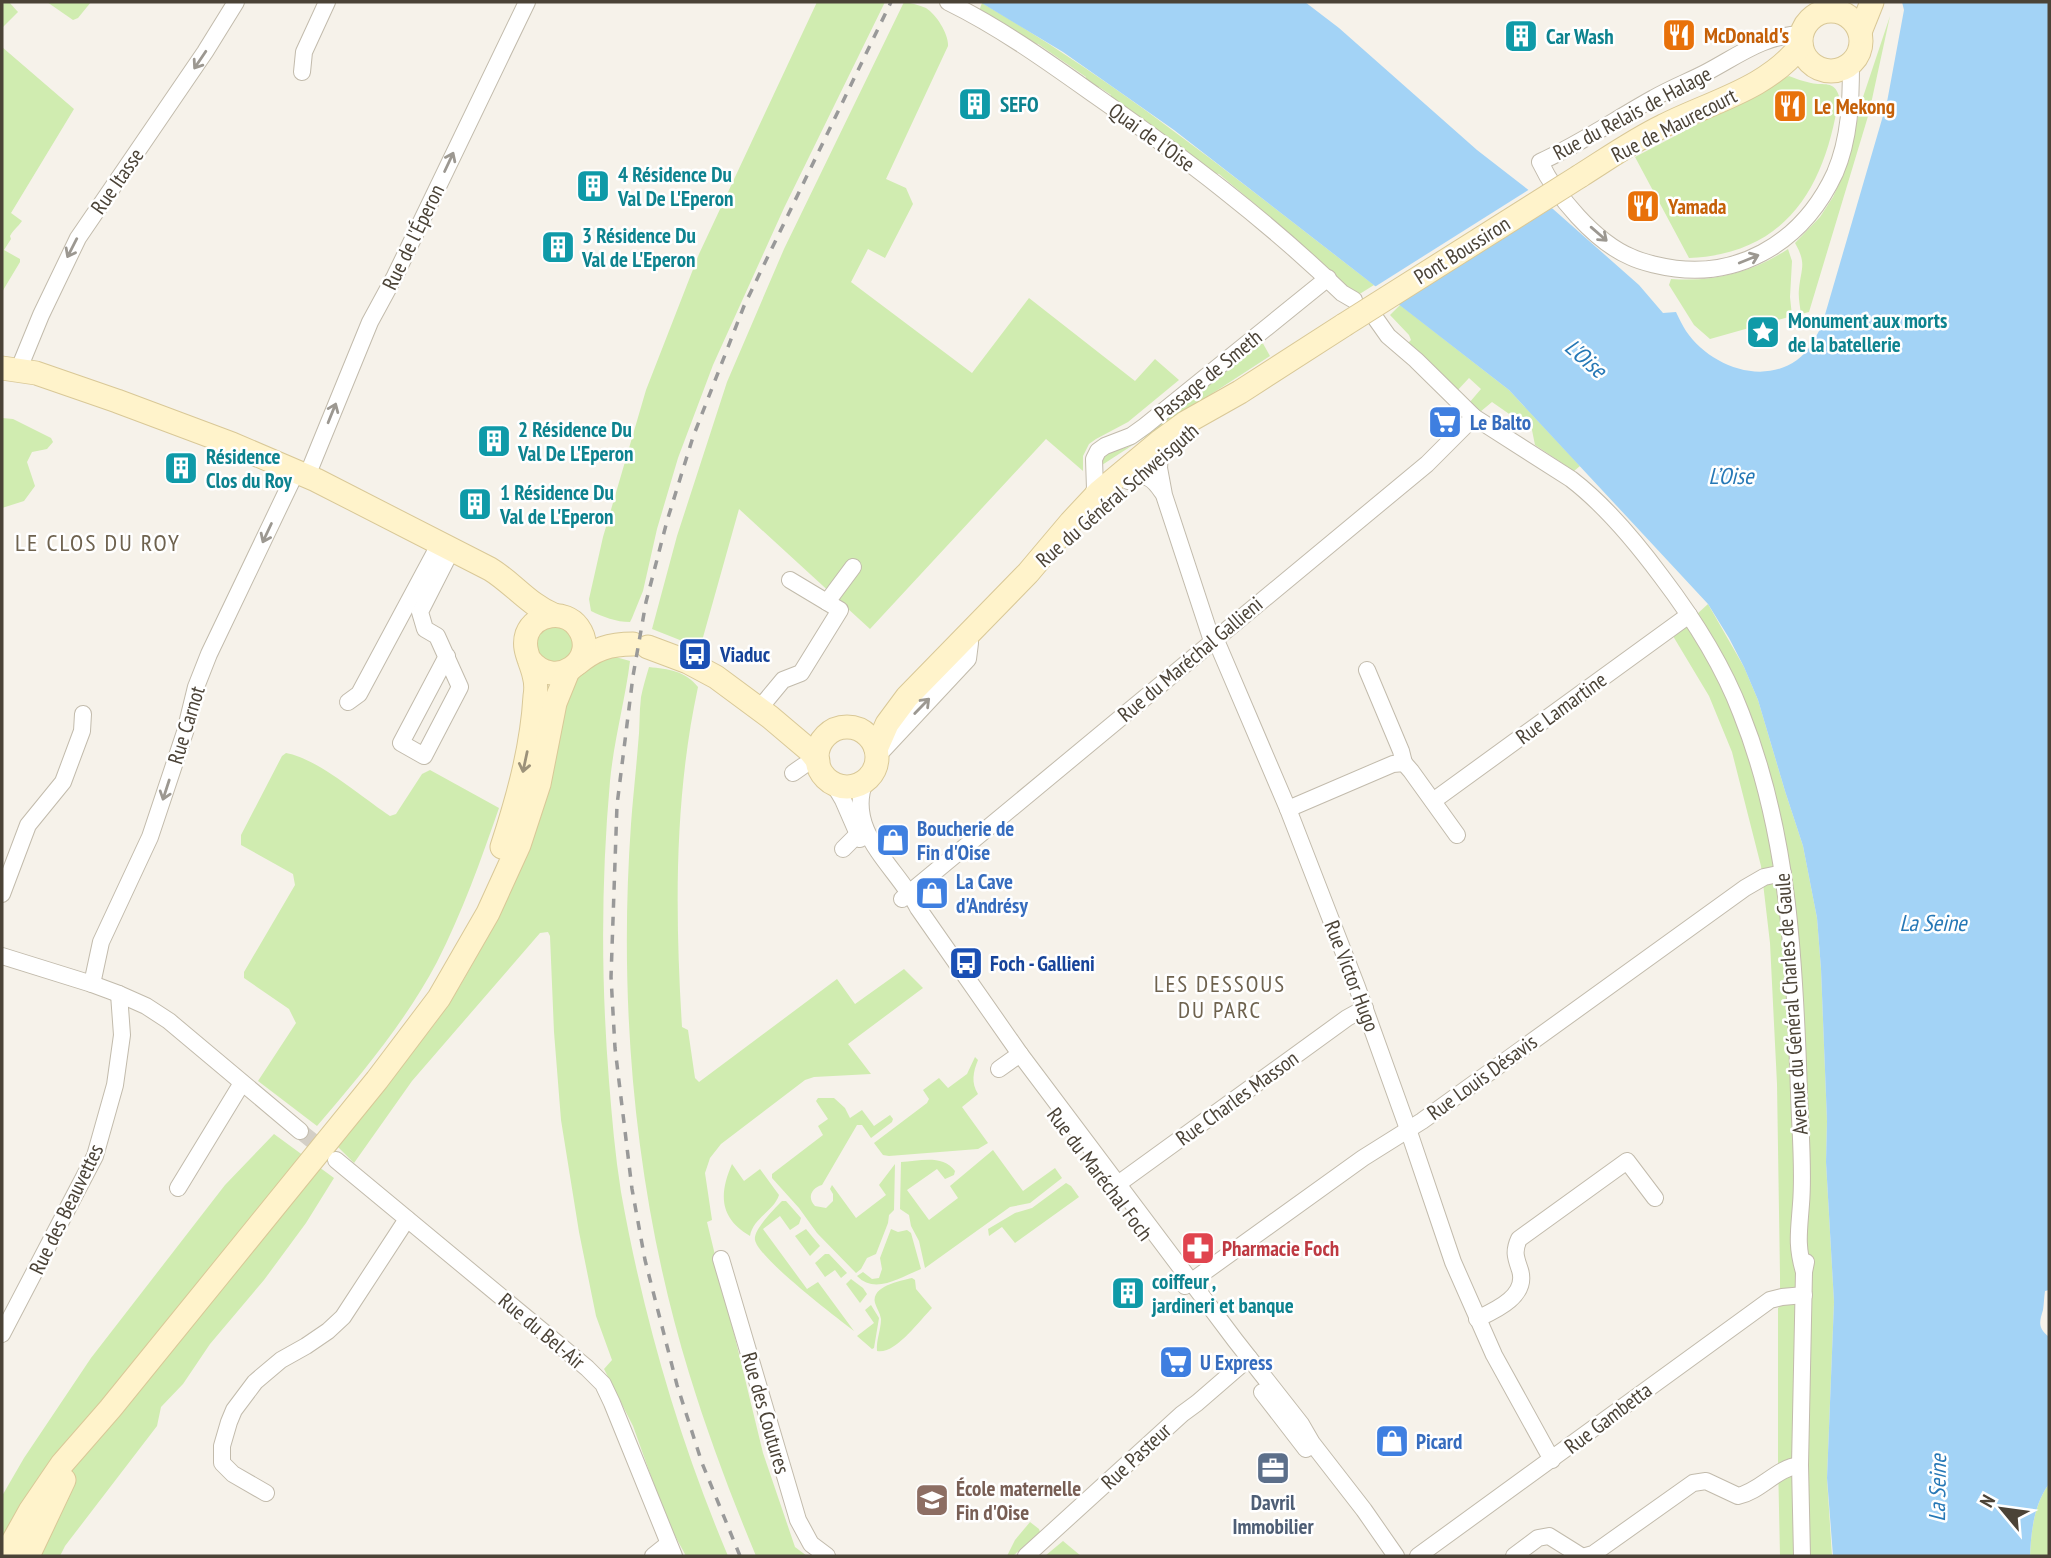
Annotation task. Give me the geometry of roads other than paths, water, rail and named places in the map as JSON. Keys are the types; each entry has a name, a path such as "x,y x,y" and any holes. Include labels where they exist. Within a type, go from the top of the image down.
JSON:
{"main road":[{"path":"1860,32 1850,8 1819,13 1807,23 1802,39 1806,58 1824,70 1836,70 1851,63 1860,49 1860,32 1872,2"},
{"name":"Rue de Maurecourt","path":"1580,176 1660,127 1770,76 1784,65 1802,39"},
{"name":"Rue de Maurecourt","path":"1770,76 1815,66"},
{"name":"Pont Boussiron","path":"1355,311 1580,176"},
{"name":"Rue du Général Schweisguth","path":"1028,573 1090,501 1355,311"},
{"path":"5,1556 43,1490 75,1448 110,1409 428,1014 488,913 523,834 545,758 555,703 573,667 582,656 584,646 583,637 573,621 536,606 490,569 302,474 232,444 117,401 36,373 10,370"},
{"name":"Rue du Général Schweisguth","path":"877,753 887,724 908,696 1124,477 1177,428 1240,392"},
{"path":"455,971 490,887 522,778 528,748 536,694 535,677 525,645 528,630 516,589"},
{"path":"528,630 544,617 554,615"},
{"path":"529,659 542,671 559,674 587,655 605,647 633,643 592,634 579,628"},
{"path":"648,647 688,662 716,677 764,713 809,750 804,767"},
{"name":"Rue du Général Schweisguth","path":"856,728 877,720 908,696"},
{"path":"764,713 794,727 827,735"},
{"path":"841,728 856,728 867,734 877,753 874,770 865,780 850,787 833,783 823,774 804,767 827,735 841,728"},
{"path":"21,1556 68,1472 110,1409"},
{"path":"27,1556 68,1472"}],"street":[{"name":"Rue Itasse","path":"10,370 41,315 78,238 191,74 236,2"},
{"path":"302,72 304,52 327,2"},
{"name":"Rue de l'Éperon","path":"302,474 370,322 395,276 527,2"},
{"name":"Quai de l'Oise","path":"948,2 1007,34 1142,128 1249,211 1328,278 1355,311 1416,360 1474,417"},
{"name":"Rue du Relais de Halage","path":"1802,39 1780,35 1766,40 1655,97 1585,139 1540,162 1563,200 1592,229 1629,257 1682,270 1737,264 1765,253 1786,238 1821,198 1835,172 1845,143 1849,119 1851,63"},
{"name":"Passage de Smeth","path":"1090,501 1094,494 1094,459 1101,447 1132,436 1328,278"},
{"name":"Avenue du Général Charles de Gaule","path":"1474,417 1571,479 1586,491 1634,542 1689,615 1713,653 1741,712 1758,761 1783,873 1793,966 1801,1204 1798,1252 1804,1272 1800,1465 1802,1556"},
{"name":"Rue du Maréchal Gallieni","path":"906,896 1427,464 1474,417"},
{"name":"Rue Victor Hugo","path":"1163,450 1159,464 1164,495 1214,639 1287,809 1364,1008 1453,1262 1477,1319 1518,1401 1552,1460"},
{"path":"1096,469 1107,475 1149,478 1164,495"},
{"name":"Rue Carnot","path":"92,984 101,942 150,837 185,732 196,687 215,642 302,474"},
{"path":"446,546 420,612 425,629 437,636 447,656 460,687 425,756 401,743 447,656"},
{"path":"348,702 359,694 446,546"},
{"path":"827,602 853,567"},
{"path":"764,713 783,680 801,673 840,610 790,580"},
{"name":"Rue Lamartine","path":"1433,801 1689,615"},
{"path":"877,753 968,659 968,634"},
{"path":"1367,670 1404,763 1457,835"},
{"path":"2,894 28,825 63,782 82,731 83,715"},
{"path":"1287,809 1394,764 1404,763"},
{"name":"Rue du Maréchal Foch","path":"865,780 860,798 863,825 906,896 906,910 1245,1362 1301,1424 1393,1553"},
{"name":"Rue du Maréchal Foch","path":"833,783 858,835 906,896"},
{"path":"843,849 858,835"},
{"name":"Rue Louis Désavis","path":"1187,1284 1754,882 1769,875 1783,873"},
{"path":"2,956 92,984 146,1006 169,1021 300,1131"},
{"name":"Rue des Beauvettes","path":"2,1334 96,1156 115,1085 122,1035 119,995"},
{"name":"Rue Charles Masson","path":"1115,1187 1364,1008"},
{"path":"999,1069 1017,1056"},
{"path":"178,1188 242,1083"},
{"name":"Rue du Bel-Air","path":"336,1160 603,1384 671,1550"},
{"path":"1477,1319 1494,1311 1520,1290 1522,1278 1514,1254 1519,1239 1626,1161 1654,1198"},
{"path":"266,1493 233,1474 222,1463 222,1446 234,1410 255,1381 281,1360 328,1331 343,1317 407,1219"},
{"name":"Rue des Coutures","path":"721,1259 797,1520 811,1544 827,1556"},
{"name":"Rue Gambetta","path":"1418,1556 1770,1300 1804,1295"},
{"name":"Rue Pasteur","path":"1026,1556 1182,1413 1245,1362"},
{"path":"1514,1556 1538,1538 1549,1536 1583,1556 1593,1554 1693,1483 1706,1481 1738,1496 1752,1491 1786,1469 1800,1465"},
{"path":"653,1556 671,1550"}],"water":[{"name":"La Seine","path":"980,2 1305,2 1339,28 1477,150 1553,209 1639,285 1663,313 1676,312 1686,331 1708,354 1737,368 1768,371 1783,368 1797,360 1822,325 1887,102 1904,10 1902,2 2049,2 2049,1290 2045,1291 2040,1322 2041,1328 2049,1337 2049,1484 2037,1509 2032,1528 2030,1556 1833,1556 1827,1478 1834,1302 1817,918 1803,846 1758,700 1729,638 1708,604 1509,390 1174,130 1063,52"}],"tunnel":[{"path":"300,1131 329,1154"}],"railway":[{"path":"740,1556 702,1463 677,1385 645,1260 632,1189 615,1048 611,977 617,805 633,676 646,602 693,437 744,306 891,2"}],"place":[{"name":"McDonald's","path":"1679,35"},
{"name":"Car Wash","path":"1521,36"},
{"name":"SEFO","path":"975,104"},
{"name":"Le Mekong","path":"1790,106"},
{"name":"4 Résidence Du Val De L'Eperon","path":"593,186"},
{"name":"Yamada","path":"1643,206"},
{"name":"3 Résidence Du Val de L'Eperon","path":"558,247"},
{"name":"Monument aux morts de la batellerie","path":"1763,332"},
{"name":"Le Balto","path":"1445,422"},
{"name":"2 Résidence Du Val De L'Eperon","path":"494,441"},
{"name":"Résidence Clos du Roy","path":"181,468"},
{"name":"1 Résidence Du Val de L'Eperon","path":"475,504"},
{"name":"Viaduc","path":"695,654"},
{"name":"Boucherie de Fin d'Oise","path":"893,840"},
{"name":"La Cave d'Andrésy","path":"932,893"},
{"name":"Foch - Gallieni","path":"966,963"},
{"name":"Pharmacie Foch","path":"1198,1248"},
{"name":"coiffeur , jardineri et banque","path":"1128,1293"},
{"name":"U Express","path":"1176,1362"},
{"name":"Picard","path":"1392,1441"},
{"name":"Davril Immobilier","path":"1273,1468"},
{"name":"École maternelle Fin d'Oise","path":"932,1500"}],"district":[{"name":"LE CLOS DU ROY","path":"98,542"},
{"name":"LES DESSOUS DU PARC","path":"1220,996"}],"water label":[{"name":"L'Oise","path":"1586,358"},
{"name":"L’Oise","path":"1731,475"}]}
